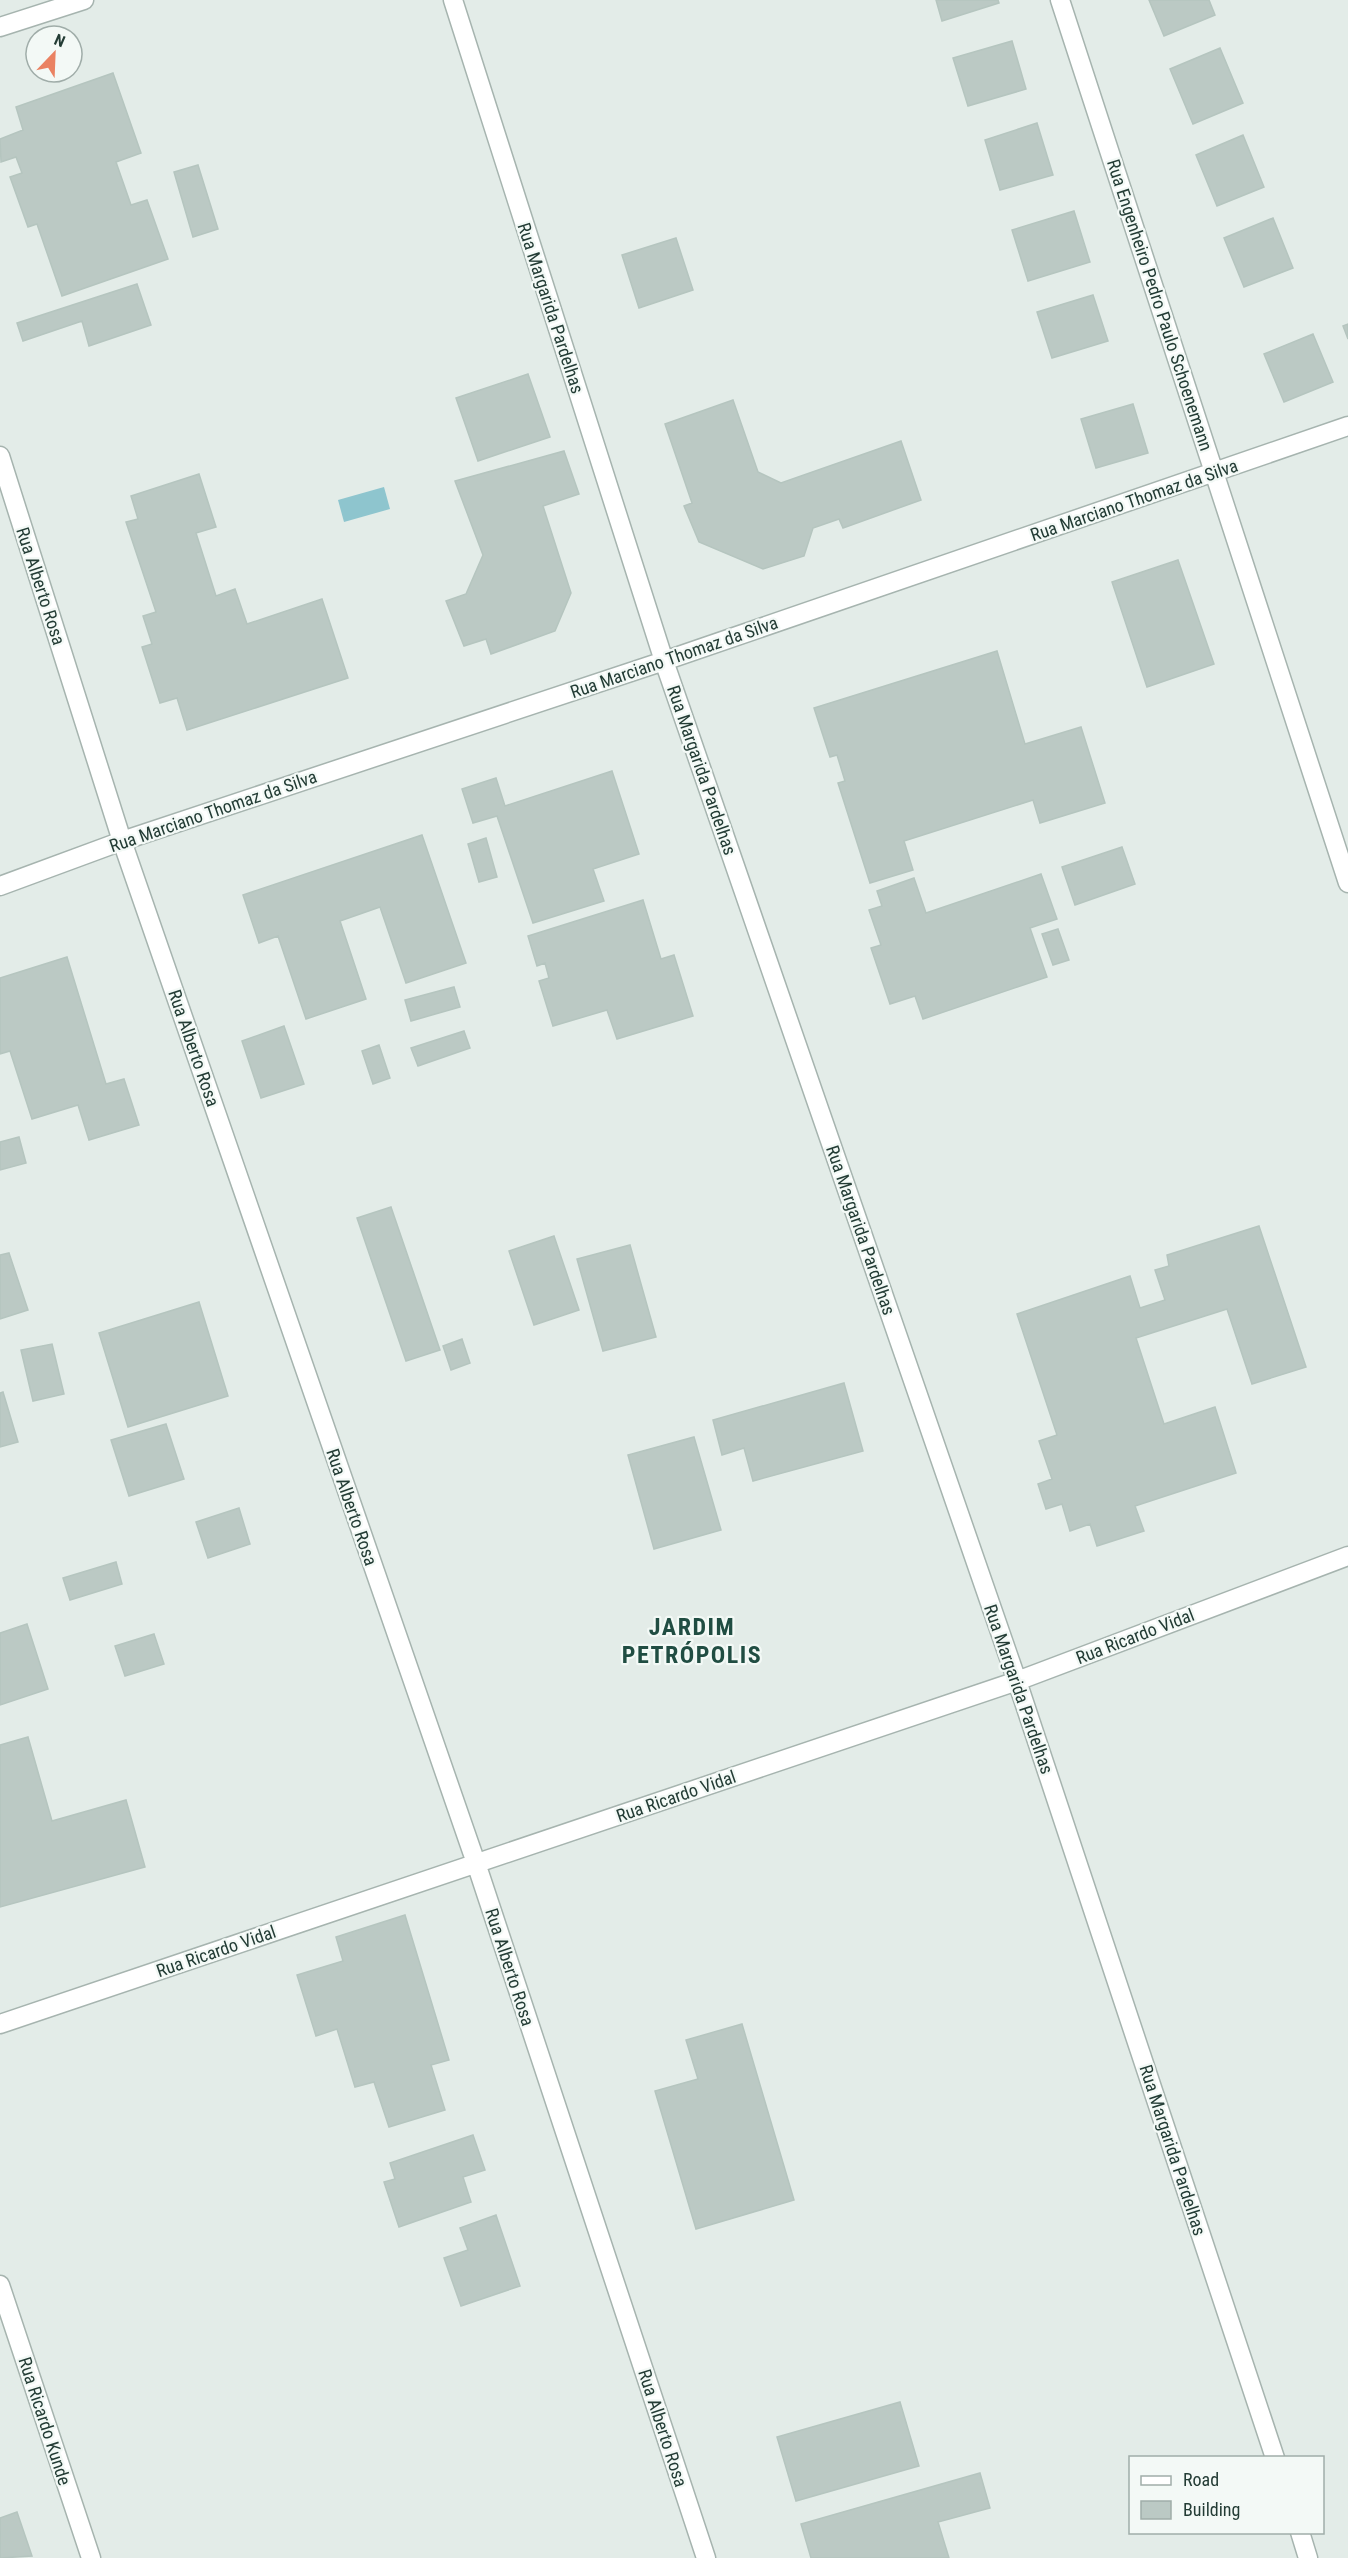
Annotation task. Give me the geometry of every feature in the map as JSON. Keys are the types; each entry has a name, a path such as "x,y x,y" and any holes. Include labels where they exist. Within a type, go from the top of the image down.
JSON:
{"street":[{"path":"0,27 84,0"},
{"name":"Rua Margarida Pardelhas","path":"453,0 664,661 1017,1681 1275,2456"},
{"name":"Rua Engenheiro Pedro Paulo Schoenemann","path":"1060,0 1348,884"},
{"name":"Rua Marciano Thomaz da Silva","path":"0,886 122,841 664,661 1348,426"},
{"name":"Rua Alberto Rosa","path":"0,456 122,841 476,1863 706,2558"},
{"name":"Rua Ricardo Vidal","path":"0,2024 1017,1681 1348,1556"},
{"name":"Rua Ricardo Kunde","path":"0,2285 91,2558"},
{"path":"1301,2534 1308,2558"}],"water":[{"path":"384,487 390,509 344,522 338,500"}],"building":[{"path":"936,0 998,0 999,3 942,21"},
{"path":"1149,0 1209,0 1215,15 1164,36"},
{"path":"1012,41 1026,89 968,106 953,58"},
{"path":"1220,48 1243,103 1193,124 1170,69"},
{"path":"113,73 141,153 116,162 131,205 147,200 168,259 62,296 37,224 28,227 10,177 22,173 16,157 1,162 0,139 23,130 16,107"},
{"path":"1037,123 1053,175 1000,190 985,140"},
{"path":"1243,135 1264,187 1217,206 1196,155"},
{"path":"198,165 218,229 193,237 174,172"},
{"path":"1074,211 1090,262 1028,281 1012,230"},
{"path":"1273,218 1293,268 1244,287 1224,238"},
{"path":"676,238 693,290 639,308 622,255"},
{"path":"137,284 151,325 89,346 82,321 23,341 17,323"},
{"path":"1093,295 1108,341 1052,358 1037,312"},
{"path":"1348,324 1348,339 1343,326"},
{"path":"1313,334 1333,382 1284,402 1264,354"},
{"path":"528,374 550,437 478,461 456,398"},
{"path":"733,400 758,472 781,483 901,441 921,500 843,528 839,519 813,528 804,556 763,569 699,542 684,506 692,503 665,424"},
{"path":"1133,404 1148,453 1096,468 1081,419"},
{"path":"564,451 579,494 543,506 571,593 555,631 491,654 486,639 464,646 446,601 466,594 483,555 455,481"},
{"path":"199,474 216,527 196,533 216,596 235,589 247,624 322,599 348,678 187,730 177,698 160,703 142,647 152,644 143,616 156,612 126,522 138,519 131,496"},
{"path":"1178,560 1214,664 1147,687 1112,582"},
{"path":"997,651 1025,744 1081,727 1105,803 1040,823 1033,800 904,841 913,870 870,883 838,783 845,781 837,755 830,757 814,708"},
{"path":"612,771 639,854 593,869 604,901 533,923 497,816 473,823 462,789 496,778 505,806"},
{"path":"422,835 466,963 406,983 380,907 340,921 366,999 306,1019 278,936 259,943 243,895"},
{"path":"486,838 497,877 479,882 468,844"},
{"path":"1122,847 1135,884 1075,905 1062,867"},
{"path":"1041,874 1057,919 1030,928 1047,977 923,1019 915,996 890,1004 871,948 881,945 869,910 882,906 877,891 914,878 926,913"},
{"path":"643,900 661,959 674,955 693,1016 617,1039 607,1010 553,1026 539,981 549,978 545,963 537,966 528,936"},
{"path":"1058,929 1069,960 1053,965 1042,934"},
{"path":"67,957 106,1084 124,1079 139,1125 89,1140 78,1105 32,1119 10,1051 0,1054 0,978"},
{"path":"454,987 460,1007 411,1021 405,1000"},
{"path":"284,1026 304,1084 261,1098 242,1041"},
{"path":"464,1031 470,1048 418,1066 411,1048"},
{"path":"379,1045 390,1078 373,1084 362,1051"},
{"path":"19,1137 26,1163 0,1170 0,1142"},
{"path":"391,1207 440,1350 406,1361 357,1218"},
{"path":"1259,1226 1306,1367 1252,1384 1227,1309 1136,1338 1164,1424 1215,1407 1236,1473 1135,1506 1144,1531 1097,1546 1090,1524 1070,1531 1062,1504 1046,1509 1038,1484 1052,1479 1039,1441 1057,1435 1017,1314 1130,1276 1140,1308 1165,1300 1155,1270 1169,1266 1167,1255"},
{"path":"554,1236 579,1310 534,1325 509,1251"},
{"path":"630,1245 656,1337 603,1351 577,1259"},
{"path":"9,1253 28,1310 0,1319 0,1255"},
{"path":"199,1302 228,1396 128,1427 99,1333"},
{"path":"462,1339 470,1363 451,1370 443,1346"},
{"path":"52,1344 64,1394 33,1401 21,1350"},
{"path":"844,1383 863,1451 753,1481 744,1448 722,1455 713,1420"},
{"path":"3,1392 18,1442 0,1447 0,1393"},
{"path":"166,1424 184,1479 129,1496 111,1440"},
{"path":"694,1437 721,1530 654,1549 628,1455"},
{"path":"239,1508 250,1544 208,1558 196,1522"},
{"path":"116,1562 122,1584 70,1600 63,1578"},
{"path":"27,1624 48,1689 0,1705 0,1633"},
{"path":"154,1634 164,1664 125,1676 115,1646"},
{"path":"28,1737 52,1821 126,1800 145,1867 0,1907 0,1745"},
{"path":"405,1915 449,2060 431,2065 445,2110 389,2127 374,2082 355,2087 337,2029 316,2036 297,1975 343,1961 336,1937"},
{"path":"742,2024 794,2200 696,2229 655,2091 698,2079 686,2040"},
{"path":"473,2135 485,2170 463,2177 471,2202 399,2227 384,2182 395,2179 390,2163"},
{"path":"496,2215 520,2286 461,2306 444,2258 468,2250 460,2228"},
{"path":"900,2402 919,2466 796,2501 777,2437"},
{"path":"980,2473 990,2508 938,2522 949,2558 811,2558 801,2524"},
{"path":"17,2512 32,2556 0,2558 0,2518"}],"district":[{"name":"JARDIM PETRÓPOLIS","path":"692,1641"}]}
